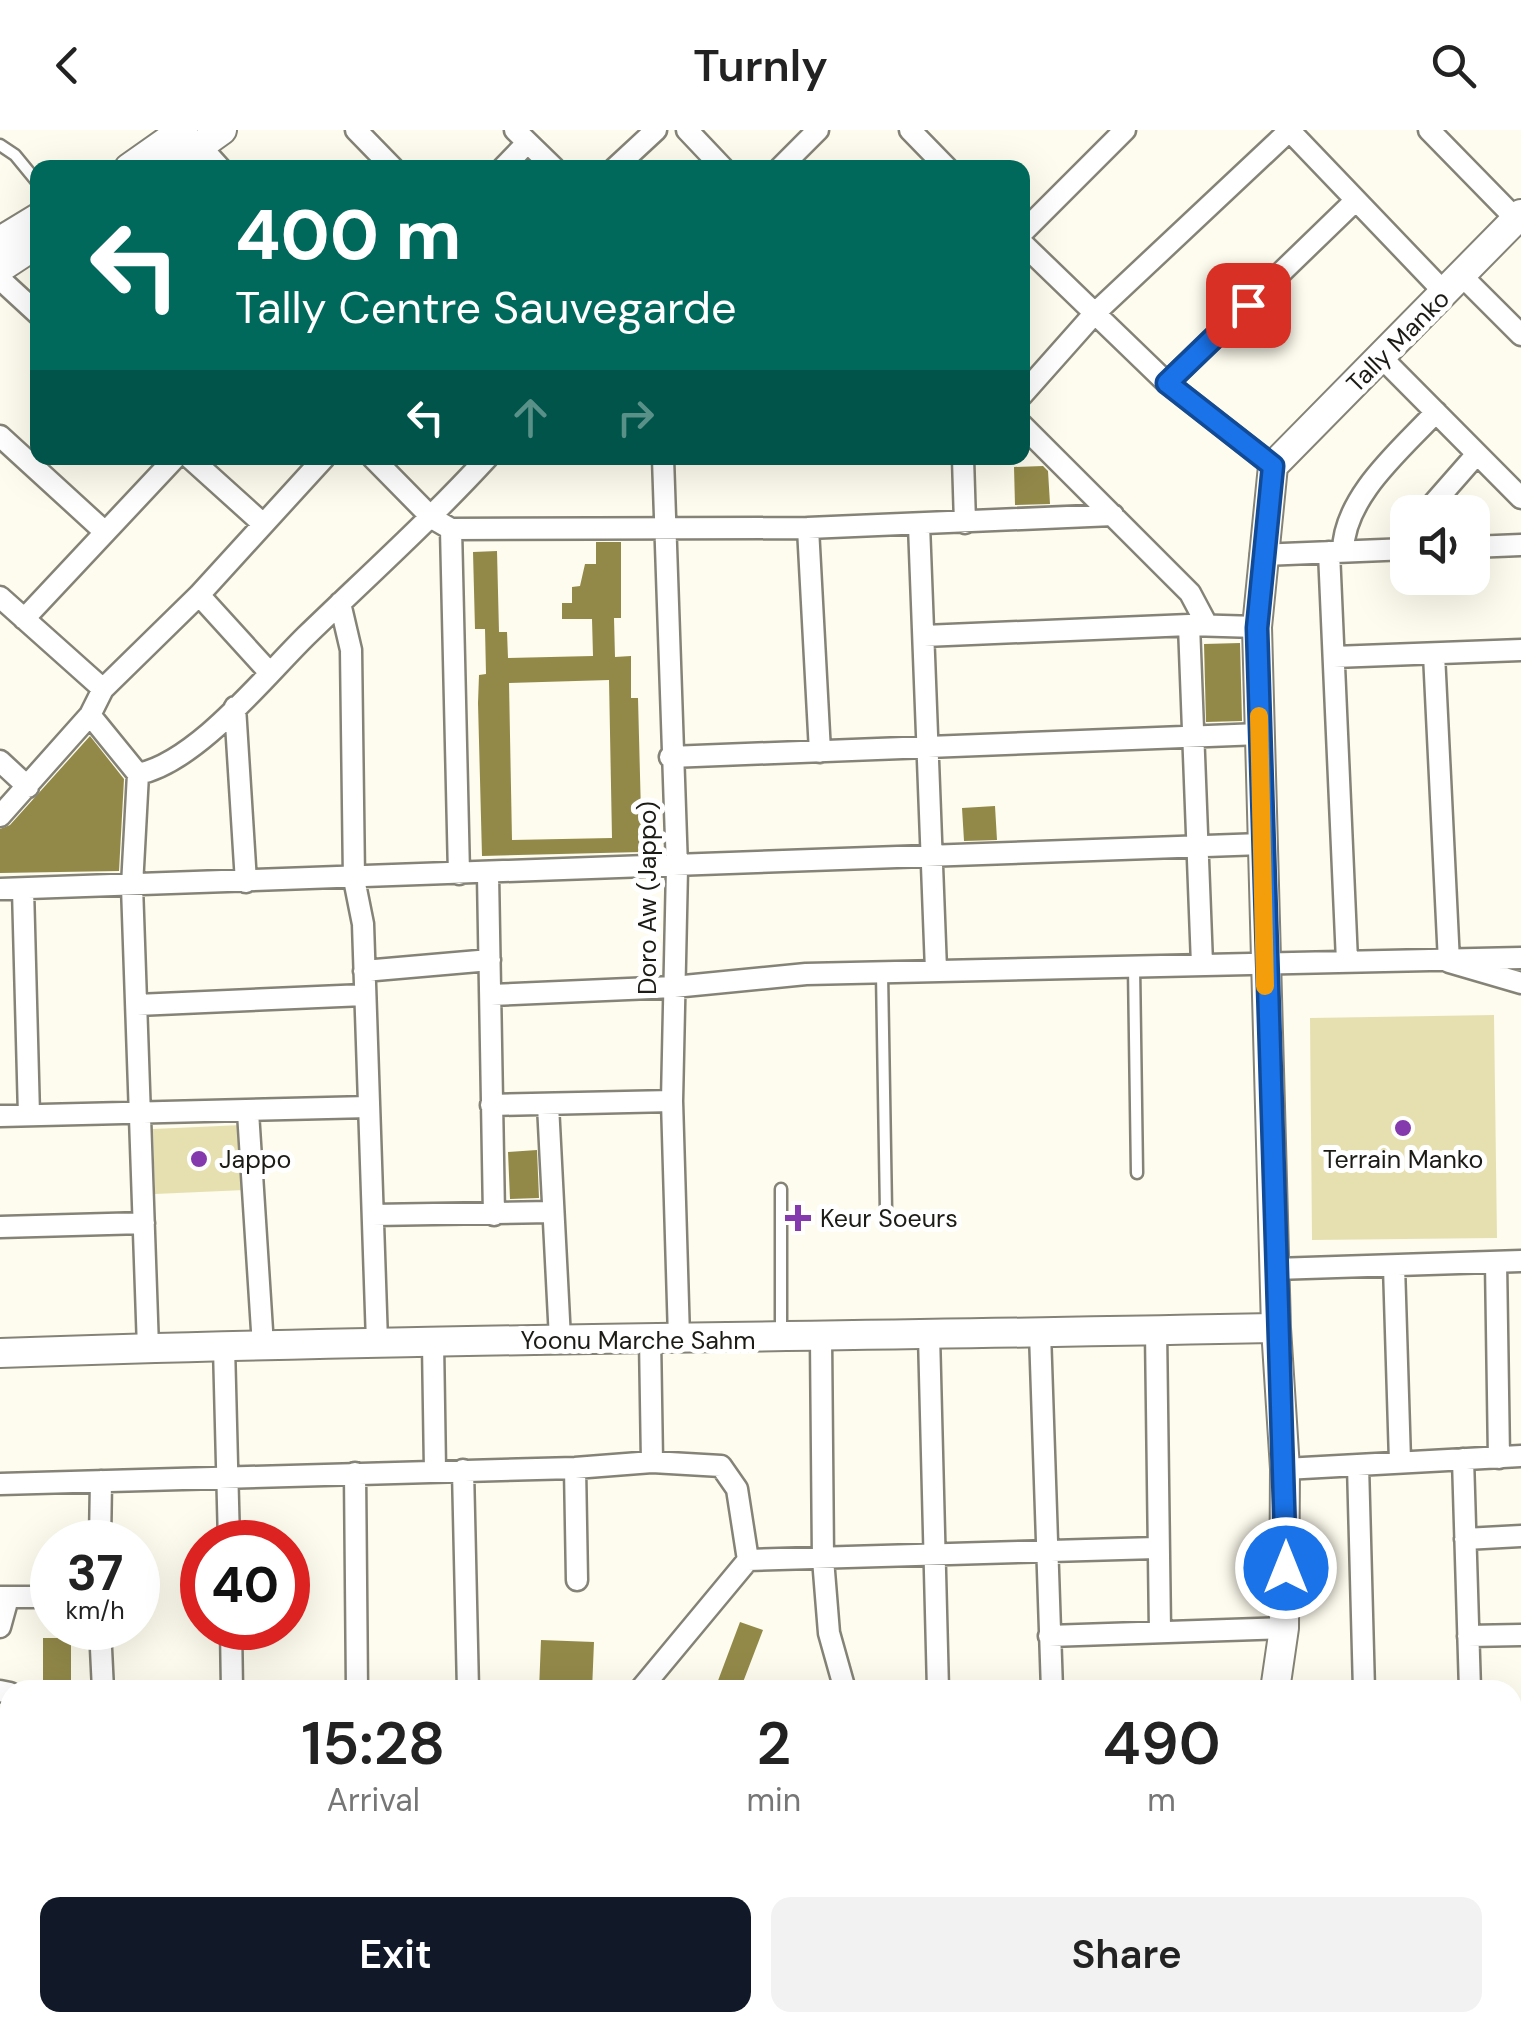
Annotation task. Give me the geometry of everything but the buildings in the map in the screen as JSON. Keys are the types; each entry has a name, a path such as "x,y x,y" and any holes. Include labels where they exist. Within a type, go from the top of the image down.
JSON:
{"street":[{"path":"356,130 385,160"},
{"path":"624,160 656,130"},
{"path":"687,130 715,160"},
{"path":"788,160 818,130"},
{"path":"1030,225 1124,130"},
{"path":"1030,386 1094,314 1289,130 1355,201 1454,285 1521,334"},
{"path":"1430,130 1519,217"},
{"path":"913,131 936,160"},
{"path":"508,160 521,136 546,160"},
{"path":"155,160 206,144"},
{"path":"182,160 206,144"},
{"path":"1167,383 1355,201"},
{"name":"Tally Manko","path":"1273,466 1519,217"},
{"path":"0,242 30,223"},
{"path":"0,268 30,248"},
{"path":"1030,251 1167,383 1273,466 1261,556 1257,628 1276,1328 1285,1469 1284,1628 1276,1680"},
{"path":"0,279 30,307"},
{"path":"1381,357 1521,498"},
{"path":"1347,962 1334,656 1336,551 1375,478 1436,412"},
{"path":"1030,432 1190,593 1198,625 1191,737 1202,964"},
{"path":"0,436 30,463"},
{"path":"1441,495 1476,455"},
{"path":"32,465 105,532"},
{"path":"24,619 168,465"},
{"path":"198,465 262,523"},
{"path":"0,816 90,715 102,689 199,595 317,465"},
{"path":"380,465 432,518 452,529 808,528 1114,515"},
{"path":"138,774 167,764 234,707 432,518 481,465"},
{"name":"Doro Aw (Jappo)","path":"663,465 670,757 677,868 672,1100 679,1338"},
{"path":"963,465 965,522"},
{"path":"919,525 936,970"},
{"path":"808,528 820,752"},
{"path":"452,529 459,874"},
{"path":"1261,556 1390,545"},
{"path":"1490,546 1521,545"},
{"path":"199,595 269,672"},
{"path":"0,597 102,689"},
{"path":"340,603 350,650 354,879 363,924 377,1342"},
{"path":"924,636 1198,625 1257,628"},
{"path":"1334,656 1521,650"},
{"path":"1434,654 1449,962"},
{"path":"234,707 246,882"},
{"path":"90,715 138,774 132,886 148,1348"},
{"path":"670,757 1260,734"},
{"path":"0,761 28,787"},
{"path":"0,889 488,875 1262,844"},
{"path":"488,875 494,1216"},
{"path":"22,888 29,1115"},
{"path":"492,995 936,970 1521,958"},
{"path":"364,970 490,960"},
{"path":"1449,962 1521,984"},
{"path":"137,1004 364,996"},
{"path":"492,1104 672,1100"},
{"path":"548,1105 560,1339"},
{"path":"0,1116 368,1107"},
{"path":"248,1112 263,1346"},
{"path":"372,1215 494,1216 551,1212"},
{"path":"0,1228 144,1223"},
{"path":"1275,1269 1521,1261"},
{"path":"1496,1262 1499,1458"},
{"path":"1394,1266 1400,1461"},
{"name":"Yoonu Marche Sahm","path":"0,1353 377,1342 821,1339 1276,1328"},
{"path":"1156,1331 1160,1631"},
{"path":"1040,1333 1051,1680"},
{"path":"929,1335 938,1557 938,1680"},
{"path":"650,1338 652,1462"},
{"path":"821,1339 823,1559 830,1633 843,1680"},
{"path":"432,1343 435,1470"},
{"path":"224,1347 229,1520"},
{"path":"1285,1469 1521,1456"},
{"path":"1462,1459 1470,1680"},
{"path":"0,1484 575,1468 652,1462 713,1464 726,1470 737,1489 748,1560 648,1680"},
{"path":"1358,1465 1364,1680"},
{"path":"575,1468 577,1580"},
{"path":"463,1470 468,1680"},
{"path":"355,1473 357,1680"},
{"path":"100,1520 101,1481"},
{"path":"1465,1539 1521,1536"},
{"path":"748,1560 1156,1548"},
{"path":"0,1627 4,1598 30,1597"},
{"path":"1048,1636 1284,1628"},
{"path":"1468,1636 1521,1635"},
{"path":"101,1650 103,1680"},
{"path":"231,1650 232,1680"}],"lane":[{"path":"0,145 15,154 30,173"},
{"path":"1134,967 1137,1173"},
{"path":"882,972 886,1210"},
{"path":"781,1339 782,1189"}],"shaded area":[{"name":"Terrain Manko","path":"1494,1015 1497,1238 1312,1240 1310,1018"},
{"name":"Jappo","path":"242,1125 245,1190 155,1194 153,1129"}],"slow traffic":[{"path":"1259,716 1265,986"}],"place":[{"name":"Terrain Manko","path":"1403,1128"},
{"name":"Jappo","path":"199,1159"},
{"name":"Keur Soeurs","path":"798,1218"}],"route":[{"path":"1248,305 1167,383 1273,466 1261,556 1257,628 1264,963 1286,1568"}]}
